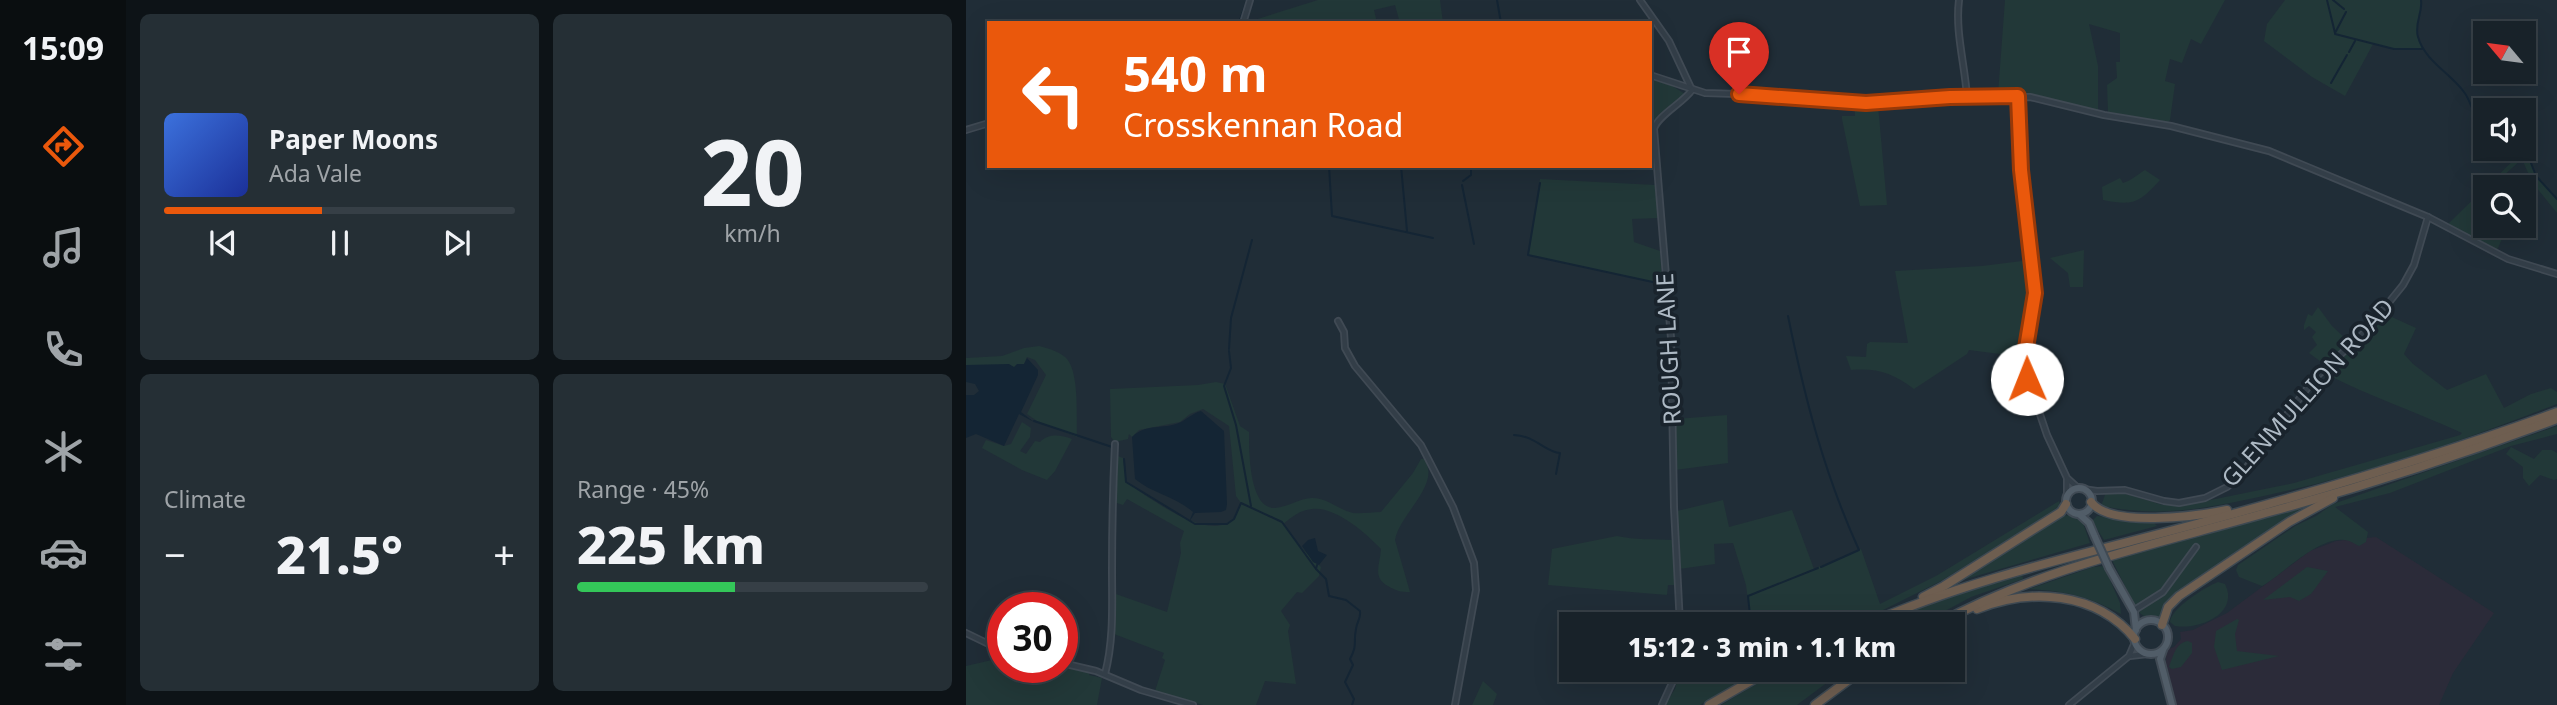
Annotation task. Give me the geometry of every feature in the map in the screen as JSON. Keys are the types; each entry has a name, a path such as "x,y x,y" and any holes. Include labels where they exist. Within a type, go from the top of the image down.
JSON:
{"highway":[{"path":"1899,612 2005,575 2291,498 2456,448 2557,412"},
{"path":"1964,612 2006,591 2063,569 2358,486 2482,447 2557,419"},
{"path":"2162,625 2168,607 2179,596 2304,513 2358,486"},
{"path":"2090,503 2104,512 2169,519 2211,514 2291,498"},
{"path":"1893,612 1944,586 2061,512 2067,500"},
{"path":"1965,615 2001,601 2044,596 2068,599 2095,608 2135,637"},
{"path":"1709,705 1749,682"},
{"path":"1815,705 1846,682"}],"main road":[{"path":"2089,523 2090,503 2081,488 2072,490 2067,500 2071,512 2080,514 2089,523 2109,568 2134,612 2135,637 2140,649 2160,659"},
{"path":"2080,514 2090,503"},
{"path":"2134,612 2148,621 2162,625 2168,635 2160,659 2172,705"},
{"path":"2135,637 2148,621"},
{"path":"2151,654 2163,650"}],"street":[{"path":"1244,21 1250,0"},
{"path":"1640,0 1673,47 1692,90"},
{"path":"1959,0 1957,22 1965,64 1967,97"},
{"path":"1652,76 1692,90 1866,103 2018,96 2171,126 2256,147 2428,218 2508,259 2557,274"},
{"name":"ROUGH LANE","path":"1678,612 1671,338 1654,129 1657,121 1678,106 1692,90"},
{"path":"2018,96 2021,170 2035,293 2024,367 2040,419 2067,478 2067,500"},
{"path":"966,130 987,124"},
{"name":"GLENMULLION ROAD","path":"2081,488 2097,491 2125,490 2164,501 2188,502 2213,495 2232,483 2322,371 2365,332 2397,293 2411,271 2428,218"},
{"path":"1338,321 1344,332 1345,348 1355,366 1421,445 1453,507 1474,563 1476,590 1455,705"},
{"path":"1105,674 1111,653 1112,631 1115,444"},
{"path":"2067,478 2081,488"},
{"path":"2090,503 2097,491"},
{"path":"2134,612 2163,592 2196,547"},
{"path":"966,633 987,643"},
{"path":"2069,705 2129,656 2135,637"},
{"path":"2129,656 2151,654"},
{"path":"1078,667 1193,705"},
{"path":"1662,705 1673,682"}],"shaded area":[{"path":"1027,358 1038,370 1038,375 1021,412 1034,422 1019,414 1004,446 976,434 966,438 966,395 974,395 979,391 975,384 966,382 966,365 1009,364 1014,367 1024,364"},
{"path":"1201,411 1224,431 1227,504 1226,510 1221,512 1195,513 1189,522 1193,512 1135,479 1132,437 1147,428 1179,423"},
{"path":"2376,537 2494,613 2453,673 2439,705 2174,705 2166,653 2181,639 2180,632 2193,630 2227,613 2310,551 2336,541"},
{"path":"1315,538 1318,551 1327,555 1319,565 1313,562 1302,546"}],"green space":[{"path":"1318,0 1440,0 1443,21 1399,21 1395,5 1374,10 1377,21 1251,21"},
{"path":"2005,0 2225,0 2201,44 2191,39 2182,63 2170,59 2165,81 2175,84 2168,122 2108,112 2107,85 2117,78 2120,33 2089,24 2098,66 2098,111 2032,96 1998,94"},
{"path":"2285,0 2421,0 2417,33 2422,49 2394,49 2373,44 2345,96 2312,77 2264,41 2267,24"},
{"path":"1652,78 1685,94 1652,122"},
{"path":"1854,105 1878,105 1887,205 1860,206 1842,119 1842,116 1855,116"},
{"path":"2513,161 2520,161 2504,175 2498,175"},
{"path":"2523,161 2530,161 2536,175 2529,175"},
{"path":"2145,170 2160,180 2147,194 2135,201 2122,203 2103,200 2102,187 2120,178 2123,183 2126,182"},
{"path":"2536,176 2557,199 2557,213 2536,187"},
{"path":"1540,179 1655,185 1659,218 1632,219 1634,242 1660,251 1662,284 1528,255"},
{"path":"2473,200 2473,237 2448,224"},
{"path":"2474,238 2502,238 2497,250"},
{"path":"2084,250 2083,287 2070,287 2068,273 2050,258"},
{"path":"2030,260 2032,301 2023,357 1969,350 1967,354 1914,389 1884,373 1851,370 1846,356 1866,357 1867,344 1870,342 1908,343 1895,271"},
{"path":"2318,307 2332,326 2349,342 2324,364 2309,353 2317,345 2312,337 2316,332 2309,326 2304,330 2308,314 2312,316"},
{"path":"2383,313 2416,328 2404,354 2447,390 2486,374 2504,408 2531,394 2551,388 2557,392 2557,404 2414,456 2305,487 2185,510 2124,510 2101,506 2106,492 2116,491 2163,505 2186,505 2294,483 2460,435 2462,433 2324,373 2362,339"},
{"path":"1039,346 1059,353 1070,363 1075,382 1077,437 1037,421 1027,414 1046,375 1035,360 1027,357 1024,364 1015,367 966,365 966,358 1002,356"},
{"path":"1216,382 1225,384 1240,426 1249,432 1252,477 1255,489 1266,506 1275,508 1312,498 1353,513 1381,512 1421,459 1424,459 1428,469 1424,488 1404,519 1395,540 1410,592 1391,588 1380,579 1378,570 1381,549 1340,516 1321,509 1312,509 1300,512 1283,524 1321,567 1319,576 1302,593 1297,592 1281,611 1290,625 1288,631 1296,684 1265,681 1256,705 1203,705 1155,691 1165,660 1162,658 1164,653 1114,634 1113,593 1167,612 1184,531 1127,499 1123,505 1114,502 1115,455 1123,458 1126,482 1188,520 1205,525 1220,525 1233,519 1241,503 1236,496 1229,426 1203,409 1180,422 1139,430 1132,437 1129,434 1128,439 1115,442 1111,437 1110,389"},
{"path":"1727,415 1728,463 1675,470 1676,419"},
{"path":"1022,422 1031,428 1030,437 1020,451 1026,454 1035,441 1040,442 1047,437 1072,439 1055,471 1047,480 982,448 986,440 1004,446 1011,444"},
{"path":"2557,426 2557,434 2511,446 2390,493 2335,507 2368,532 2366,542 2359,546 2344,540 2323,544 2262,586 2239,577 2236,570 2238,565 2333,504"},
{"path":"2511,447 2534,459 2542,450 2557,453 2557,479 2540,475 2529,486 2523,478 2523,467 2506,454"},
{"path":"1723,500 1729,527 1792,510 1814,569 1861,549 1880,604 1936,576 2059,501 2060,505 2050,514 1941,581 1879,612 1749,612 1746,585 1733,543 1714,544 1715,564 1679,569 1677,511"},
{"path":"2306,506 2182,589 2166,603 2159,617 2144,616 2138,612 2111,558"},
{"path":"2070,515 2083,523 2090,543 1959,581 2063,516"},
{"path":"2097,516 2153,522 2157,526 2104,540 2092,521"},
{"path":"1617,536 1673,540 1675,585 1668,585 1667,595 1548,585 1552,549"},
{"path":"2104,566 2120,603 2121,614 2076,595 2029,589 2093,567"},
{"path":"2307,567 2328,571 2311,594 2299,601 2290,597 2263,600"},
{"path":"2022,573 2023,579 1971,597 1943,612 1908,612"},
{"path":"2218,582 2225,584 2228,595 2222,612 2195,625 2175,626 2170,622 2182,605"},
{"path":"2237,619 2237,651 2279,656 2222,670 2214,647 2216,631"},
{"path":"2188,641 2192,643 2192,653 2181,667 2172,669 2169,667 2175,651"},
{"path":"987,661 987,683 1078,683 1078,669 1090,671 1089,675 1102,678 1097,705 966,705 966,666"},
{"path":"1483,681 1497,694 1493,705 1472,705"},
{"path":"1677,682 1739,682 1700,705 1665,705"},
{"path":"1759,682 1828,682 1797,705 1721,705"}],"waterway":[{"path":"1240,21 1247,0"},
{"path":"1497,0 1501,21"},
{"path":"2327,0 2335,33"},
{"path":"2333,0 2344,9"},
{"path":"2421,0 2417,32 2421,45 2464,92 2473,109"},
{"path":"2335,33 2346,12"},
{"path":"2335,34 2394,49 2422,49"},
{"path":"2349,52 2355,41"},
{"path":"2331,83 2347,55"},
{"path":"2530,161 2536,176 2557,199"},
{"path":"1329,168 1332,216 1433,238"},
{"path":"1401,168 1407,231"},
{"path":"1463,181 1471,175 1471,168"},
{"path":"1540,183 1528,255 1662,284"},
{"path":"1462,185 1474,244"},
{"path":"1229,349 1231,318 1252,240"},
{"path":"1788,316 1817,435 1859,550 1821,567"},
{"path":"1229,351 1231,368 1224,386 1236,425 1251,506"},
{"path":"1034,421 1112,447"},
{"path":"1514,435 1528,438 1560,453 1556,474"},
{"path":"1124,459 1126,482 1195,524 1227,524 1234,519 1241,503 1282,522 1316,569"},
{"path":"1317,565 1316,569 1326,579 1329,596 1346,600 1360,611 1355,647 1350,659 1353,665 1345,682 1354,699 1352,705"},
{"path":"1750,612 1748,596 1818,568"}],"route":[{"path":"1739,94 1866,103 1950,97 2018,96 2021,170 2035,293 2024,360 2027,379"}]}
